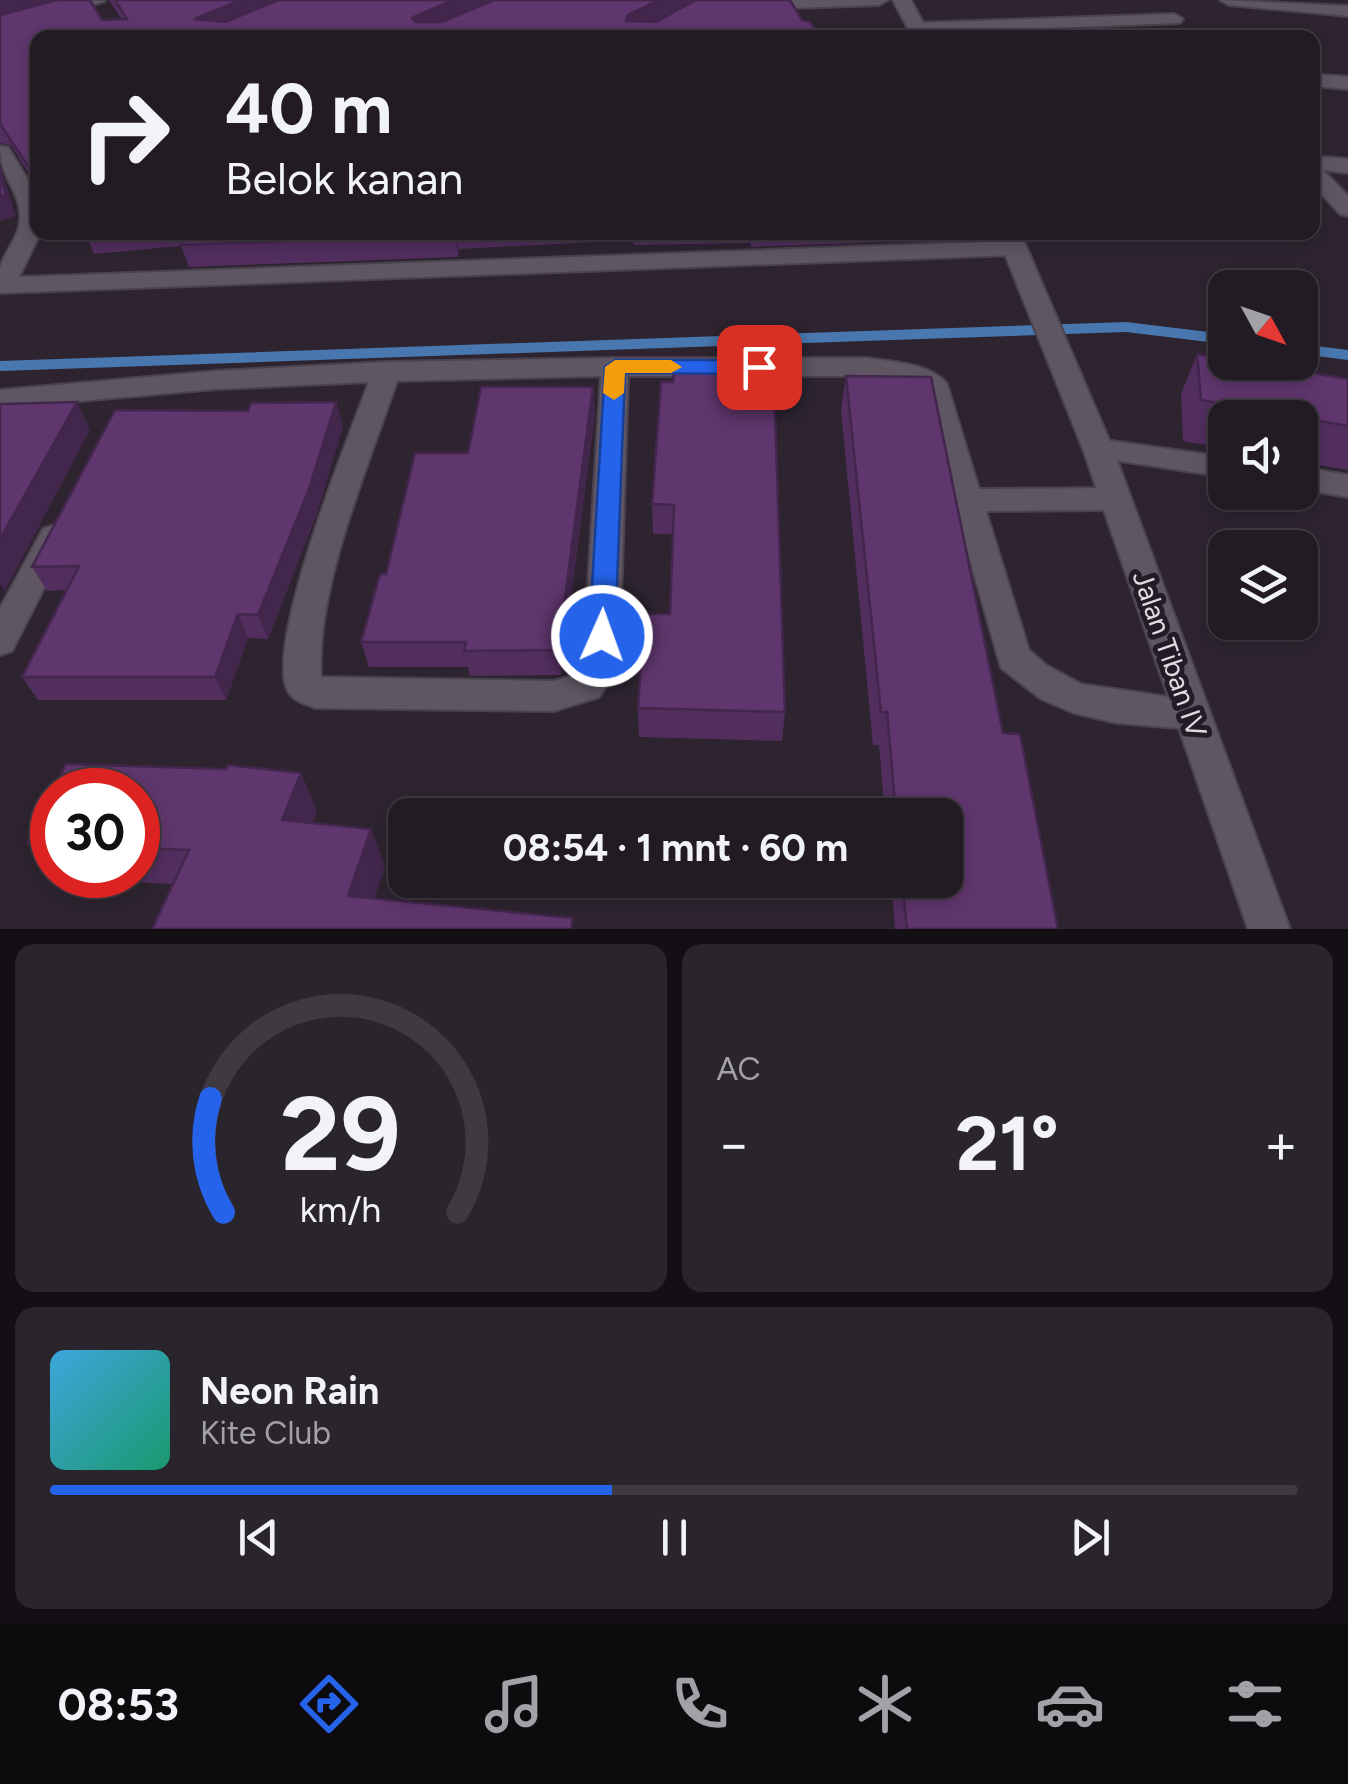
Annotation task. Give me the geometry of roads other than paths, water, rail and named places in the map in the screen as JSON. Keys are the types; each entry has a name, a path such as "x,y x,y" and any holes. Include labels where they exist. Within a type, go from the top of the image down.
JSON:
{"street":[{"path":"30,0 44,16"},
{"path":"795,6 878,0"},
{"path":"902,0 919,30"},
{"path":"991,0 1017,30"},
{"path":"1156,0 1183,30"},
{"path":"1228,0 1348,12"},
{"path":"0,28 100,5"},
{"path":"1032,30 1174,20"},
{"path":"1320,81 1348,83"},
{"path":"0,152 30,202"},
{"path":"1320,163 1348,166"},
{"path":"1320,179 1348,209"},
{"path":"1,285 30,240"},
{"path":"1,285 1014,250"},
{"name":"Jalan Tiban IV","path":"1014,250 1098,449 1269,929"},
{"path":"386,371 312,600 300,652 303,684 332,696 554,696 586,686 601,668 615,367"},
{"path":"0,399 133,384 386,371 867,367 924,379 933,384 1014,658 1036,681 1066,696 1101,706 1190,713"},
{"path":"116,418 133,384"},
{"path":"1098,449 1208,465"},
{"path":"1318,481 1348,486"},
{"path":"967,500 1116,499"},
{"path":"0,641 71,504"}],"waterway":[{"path":"0,366 1126,327 1208,337"},
{"path":"1318,351 1348,355"}]}
